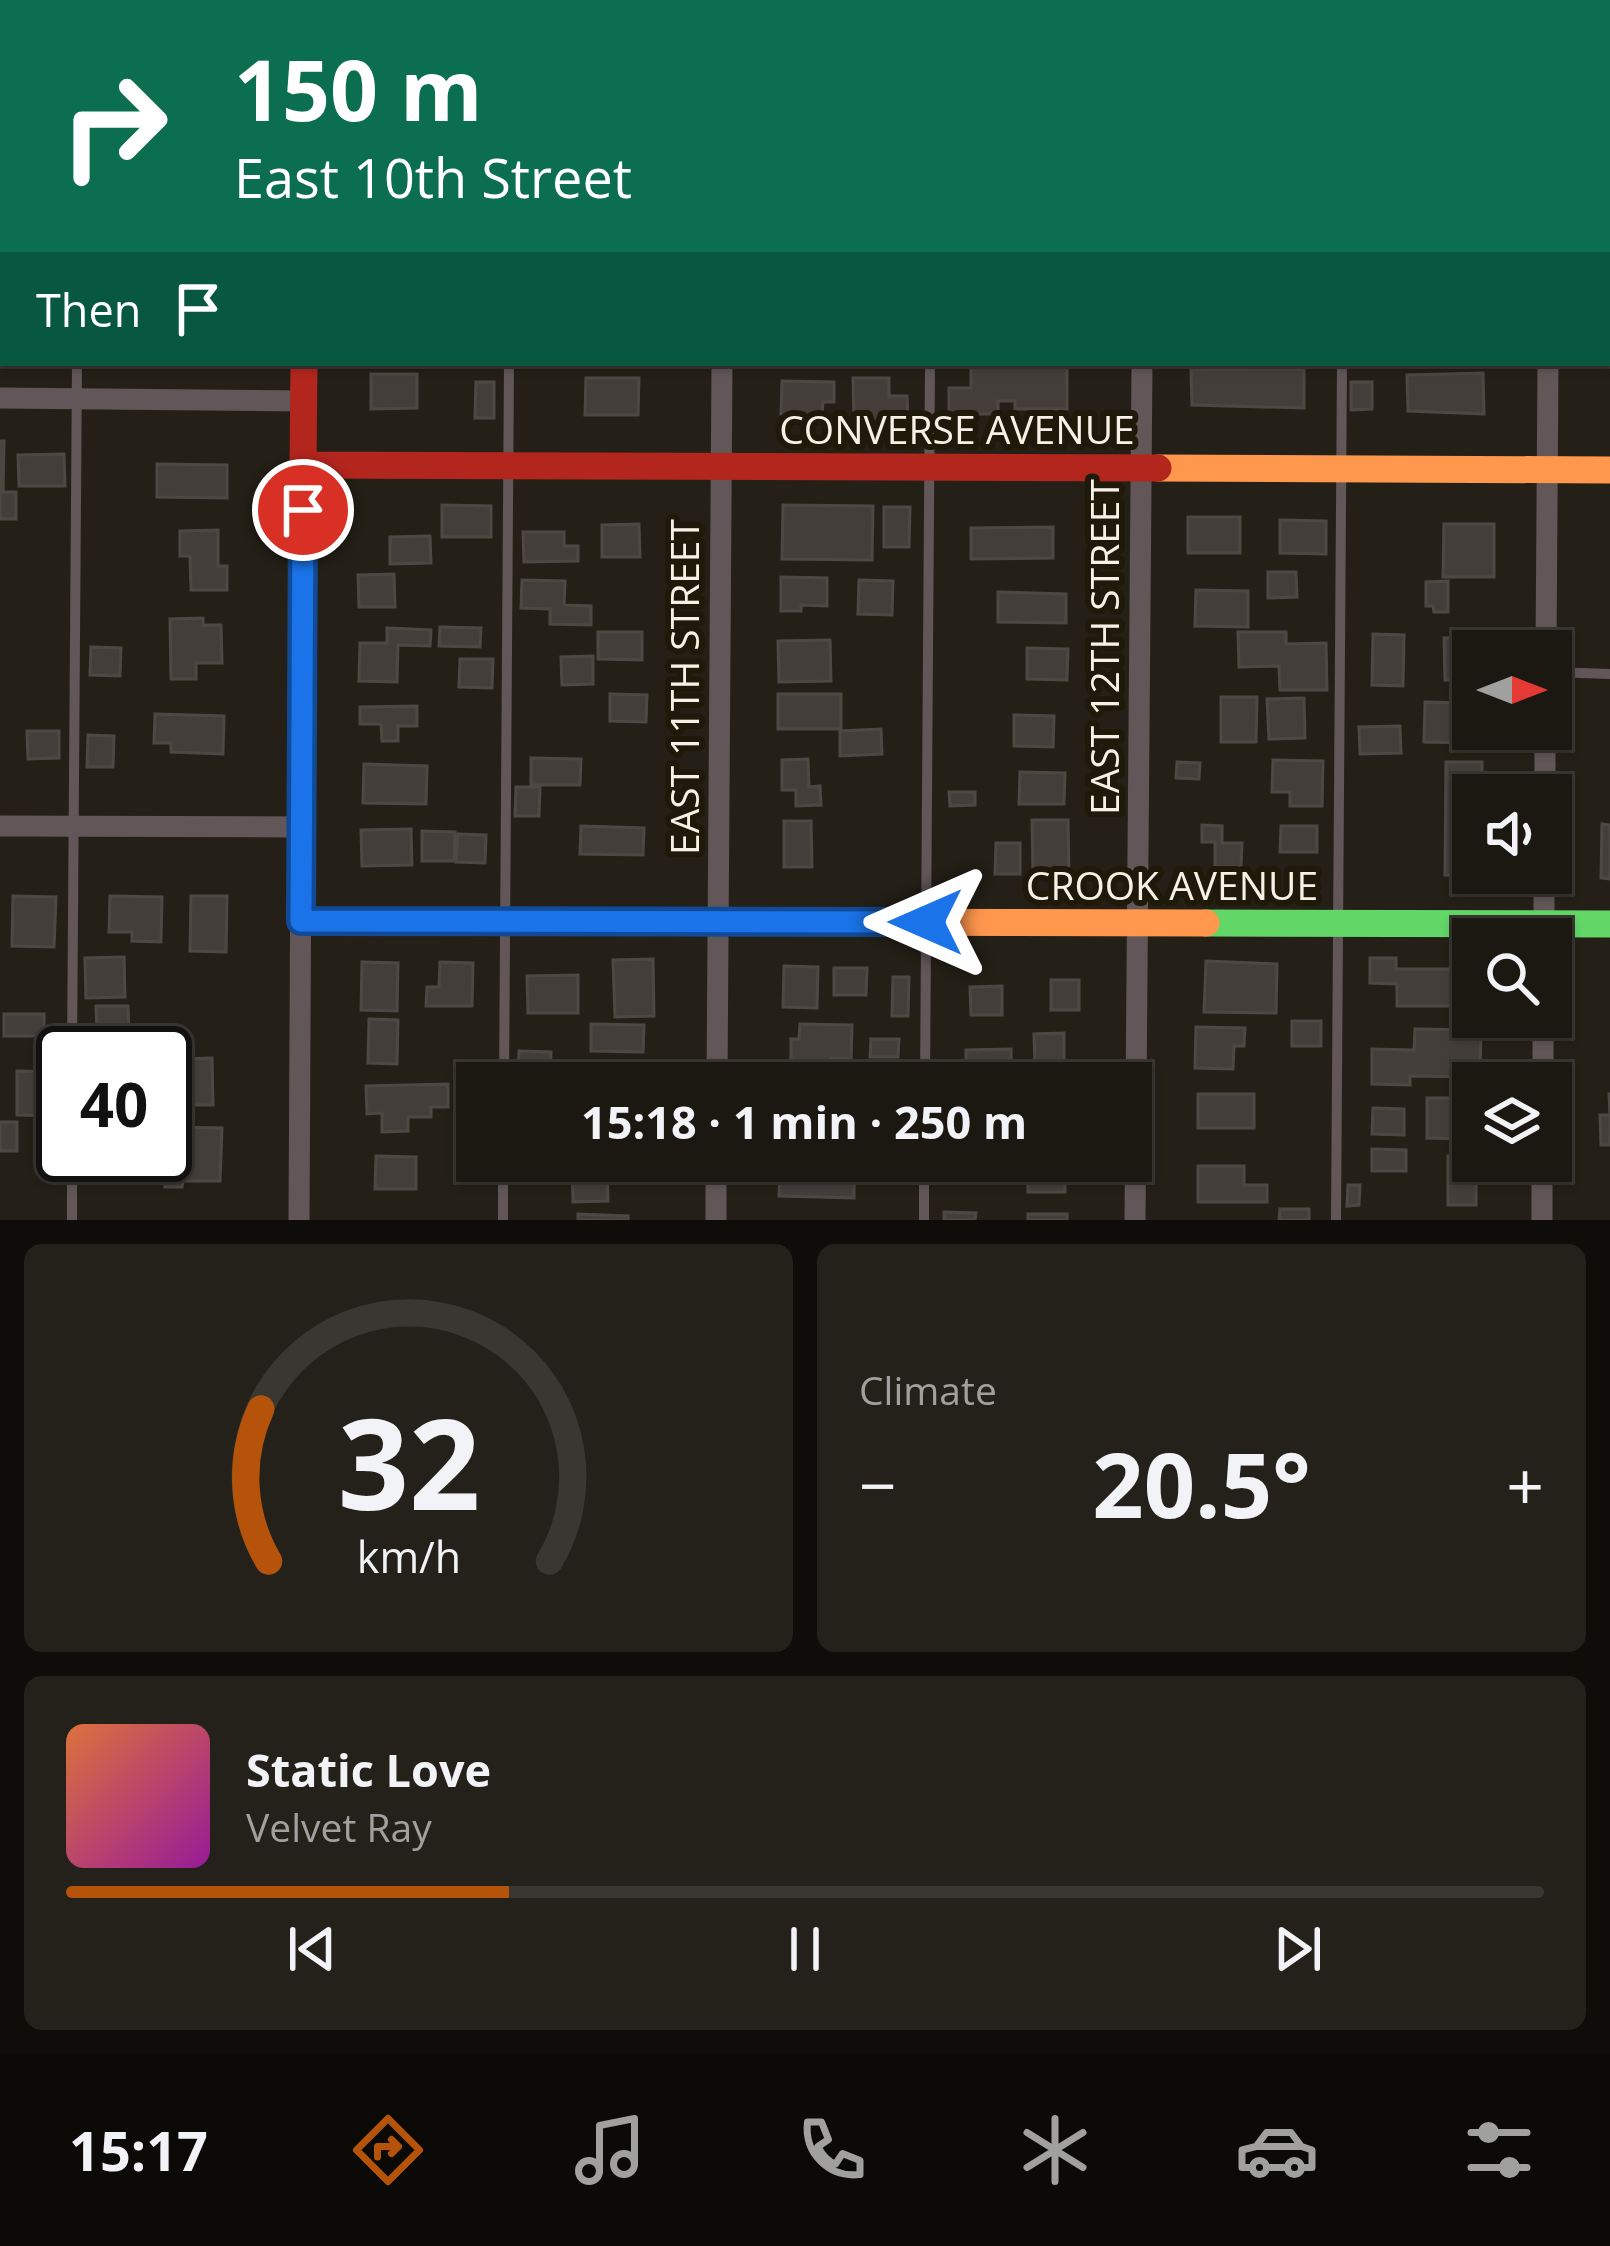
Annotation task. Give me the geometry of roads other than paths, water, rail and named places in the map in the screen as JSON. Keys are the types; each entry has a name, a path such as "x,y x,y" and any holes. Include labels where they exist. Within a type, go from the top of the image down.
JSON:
{"street":[{"path":"299,1220 304,366"},
{"name":"EAST 11TH STREET","path":"717,1062 722,366"},
{"name":"EAST 12TH STREET","path":"1135,1220 1142,366"},
{"path":"1546,630 1548,366"},
{"path":"0,398 304,401"},
{"name":"CONVERSE AVENUE","path":"304,465 1610,470"},
{"path":"0,826 302,827"},
{"name":"CROOK AVENUE","path":"301,921 1338,923 1452,927"},
{"name":"CROOK AVENUE","path":"1572,928 1610,924"},
{"path":"716,1182 716,1220"},
{"path":"1542,1182 1542,1220"}],"lane":[{"path":"72,1026 76,366"},
{"path":"504,1062 509,366"},
{"path":"925,1062 930,366"},
{"path":"1336,1220 1342,366"},
{"path":"1572,673 1610,674"},
{"path":"71,1220 72,1182"},
{"path":"503,1182 503,1220"},
{"path":"924,1182 924,1220"}]}
